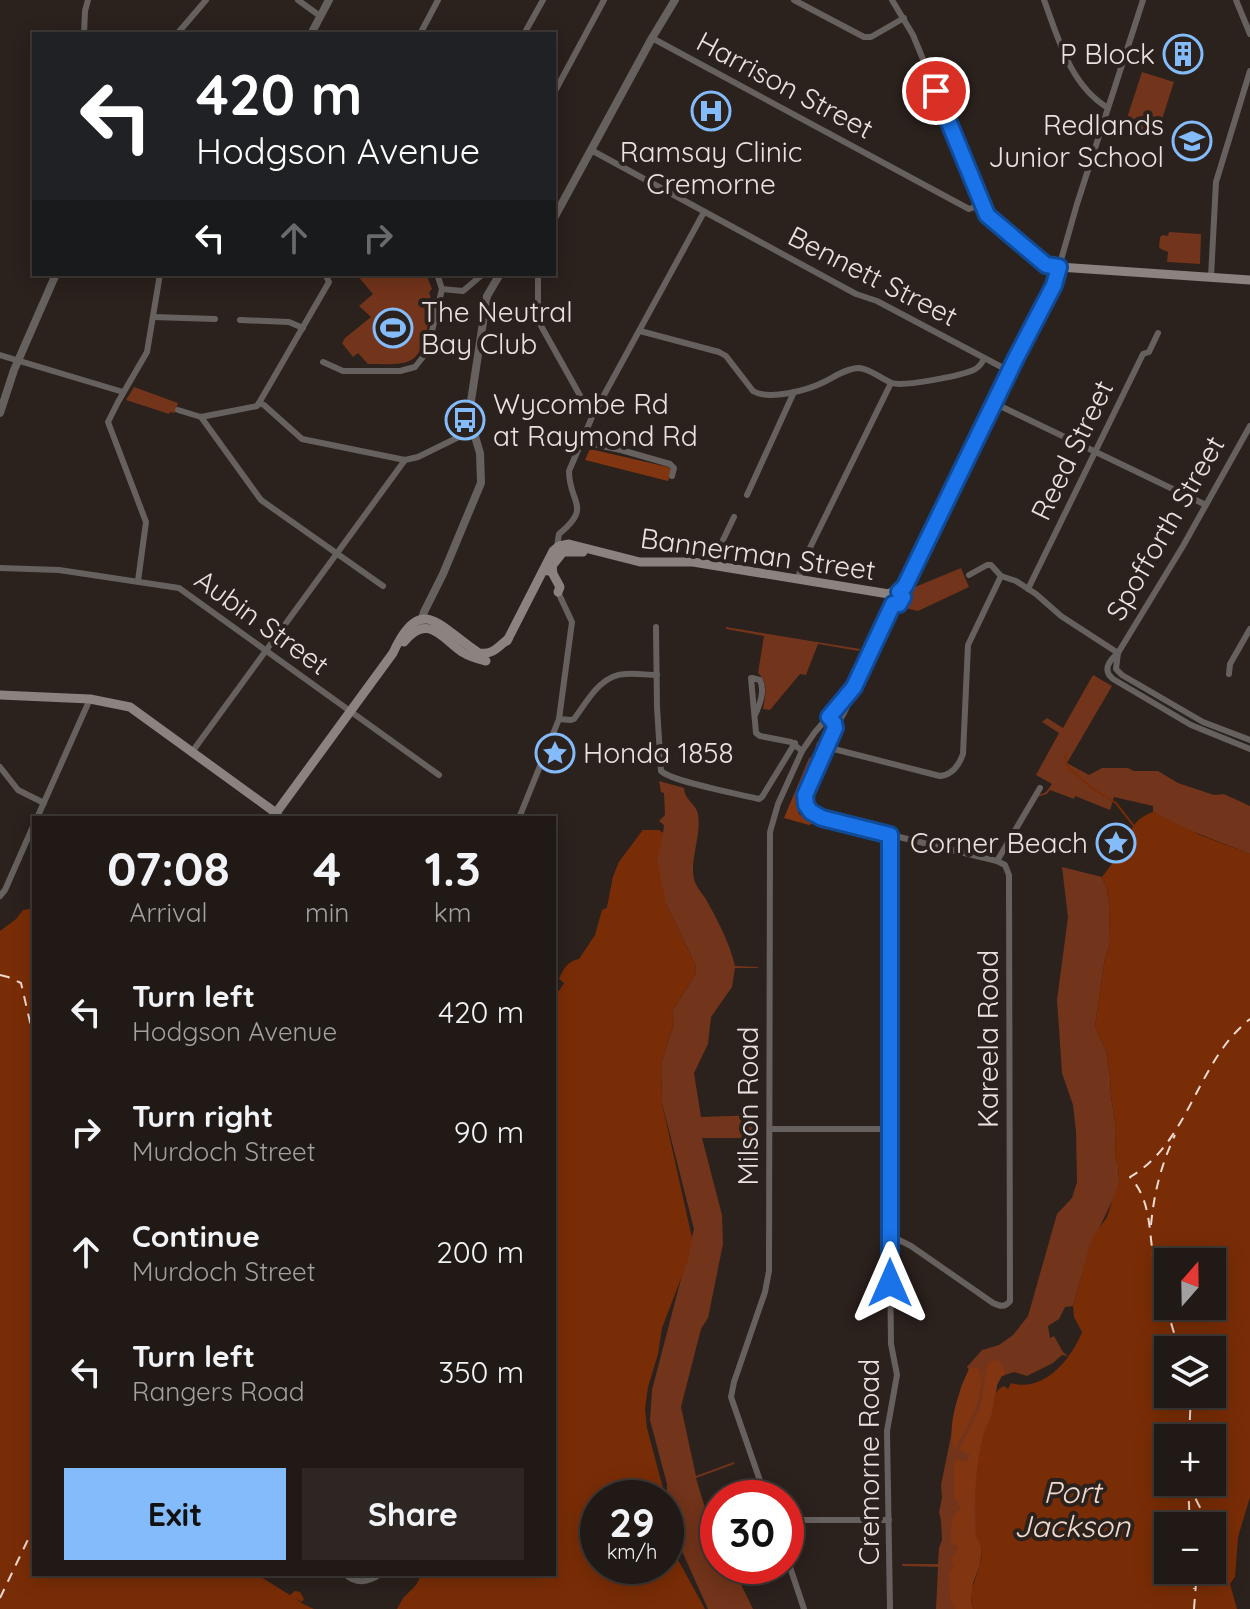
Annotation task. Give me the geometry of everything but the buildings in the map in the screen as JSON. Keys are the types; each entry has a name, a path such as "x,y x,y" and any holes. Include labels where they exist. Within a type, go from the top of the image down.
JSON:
{"main road":[{"path":"894,597 905,586 1054,285 1059,267 1250,280"},
{"path":"536,587 563,549"},
{"path":"0,695 90,699 134,709 277,816 393,653 421,623 477,659 487,661 496,658 504,650 548,560 563,549"},
{"name":"Bannerman Street","path":"563,549 640,562 689,561 894,597"},
{"path":"552,565 558,592"}],"street":[{"path":"84,32 88,0"},
{"path":"179,32 206,0"},
{"path":"298,0 320,16"},
{"path":"314,32 329,0"},
{"path":"421,32 438,0"},
{"path":"525,32 543,0"},
{"path":"556,89 604,0"},
{"path":"556,214 675,0"},
{"path":"794,0 867,38 904,18"},
{"path":"892,0 913,35 991,220 1046,265 1059,267 1143,0"},
{"path":"1044,0 1077,79 1088,93 1108,108"},
{"path":"1236,0 1250,34"},
{"name":"Harrison Street","path":"652,38 969,209 983,204"},
{"path":"1211,277 1216,182 1250,71"},
{"name":"Bennett Street","path":"591,150 856,294 877,301 1009,371"},
{"path":"563,549 559,534 575,519 578,509 569,474 592,417 704,212"},
{"path":"0,413 18,360 55,276"},
{"path":"138,581 146,522 108,422 147,352 160,276"},
{"path":"178,410 201,417 257,406 329,282 326,276"},
{"path":"323,362 343,371 400,371 415,367 427,352 442,289 438,276"},
{"path":"442,289 463,291 481,276"},
{"path":"421,623 481,483 480,453 470,416 471,401 485,306 499,276"},
{"path":"538,276 540,324 592,417"},
{"path":"153,317 215,319"},
{"path":"240,320 289,322 303,328"},
{"path":"640,331 719,352 726,356 759,395 794,392 857,368 903,385 974,371 984,359"},
{"name":"Reed Street","path":"1028,589 1143,354 1149,352 1158,333"},
{"path":"0,355 123,392"},
{"path":"798,580 801,566 891,383"},
{"path":"747,495 794,392"},
{"path":"259,403 302,439 405,460 418,457 473,430"},
{"path":"994,403 1206,505"},
{"path":"201,417 261,500 383,586"},
{"name":"Spofforth Street","path":"1118,653 1183,546 1250,426"},
{"path":"582,442 670,464 674,468 672,476"},
{"path":"192,752 405,460"},
{"path":"711,565 734,517"},
{"path":"969,575 991,565 1001,576 1016,581 1061,616 1118,653"},
{"name":"Aubin Street","path":"0,568 59,570 179,588 439,775"},
{"path":"826,747 940,776 950,773 963,754 968,645 1001,576"},
{"path":"520,816 559,719 572,620 558,592"},
{"path":"894,597 854,687 850,703 835,728 805,795 811,812 822,818 997,861 1040,788"},
{"path":"656,627 657,707 661,771 665,775 759,799 795,743"},
{"path":"1229,674 1230,664 1250,629"},
{"path":"1118,653 1116,669 1122,675 1203,722 1250,740"},
{"path":"1118,653 1106,670 1113,679 1191,725 1250,749"},
{"path":"559,719 574,719 589,697 615,676 657,675"},
{"path":"755,715 762,687 760,680 754,677 751,678 755,727 758,735 795,743 802,751"},
{"name":"Milson Road","path":"760,1480 731,1397 769,1275 769,844 775,812 802,751 854,687"},
{"path":"40,816 90,699"},
{"path":"829,717 835,728"},
{"path":"0,767 18,790 44,803"},
{"path":"0,896 32,829"},
{"name":"Cremorne Road","path":"890,835 891,1344 897,1375 887,1431 890,1609"},
{"name":"Kareela Road","path":"890,1238 911,1246 993,1303 1002,1306 1011,1299 1009,875 1005,865 997,861"},
{"path":"770,1129 891,1129"},
{"path":"804,1520 889,1520"},
{"path":"348,1576 359,1582 378,1576"},
{"path":"796,1584 804,1609"}],"shaded area":[{"path":"1142,72 1174,82 1157,135 1125,124"},
{"path":"1169,232 1201,234 1200,264 1167,262 1168,252 1159,247 1160,237 1168,236"},
{"name":"The Neutral Bay Club","path":"358,276 427,276 432,289 429,292 430,316 420,349 410,361 368,364 358,353 353,357 342,343 371,317 359,306 373,294"},
{"path":"134,387 178,403 175,413 169,414 126,400"},
{"path":"590,449 672,470 668,481 585,460"},
{"path":"961,568 969,587 918,611 901,607 907,600 908,586 915,587"},
{"path":"726,627 860,649 818,644 806,675 800,674 770,710 763,709 765,685 758,673 764,636"},
{"path":"1093,675 1112,686 1067,763 1089,775 1102,768 1158,771 1178,783 1214,795 1224,794 1250,806 1250,854 1181,827 1153,812 1153,806 1114,797 1110,810 1050,790 1037,797 1052,784 1036,775 1059,733 1042,722 1047,718 1063,728"},
{"path":"828,729 803,784 798,805 799,814 815,823 809,825 784,818 809,758 815,755 816,744"},
{"path":"659,781 684,788 697,810 699,822 693,866 695,882 720,926 735,966 758,967 735,968 732,987 711,1017 708,1044 694,1073 701,1117 758,1115 758,1138 702,1138 722,1215 723,1244 708,1318 701,1329 681,1407 696,1476 734,1462 696,1478 700,1491 700,1584 741,1584 753,1609 708,1609 684,1556 684,1480 666,1480 650,1420 652,1390 694,1229 662,1103 661,1064 674,1023 672,1012 696,973 695,964 666,904 602,910 607,908 619,862 643,830 663,833 664,825 659,821 665,815 664,793"},
{"path":"1062,867 1102,877 1107,889 1110,942 1095,1026 1106,1051 1110,1076 1119,1181 1090,1247 1073,1306 1065,1307 1059,1319 1048,1326 1050,1338 1054,1336 1068,1356 1062,1355 1027,1376 1014,1372 1002,1376 997,1385 971,1601 973,1609 936,1609 938,1567 902,1564 938,1564 942,1540 939,1512 941,1485 967,1367 982,1350 999,1345 1013,1335 1028,1316 1057,1214 1072,1198 1077,1182 1076,1132 1073,1105 1062,1073 1057,1000 1068,917"},
{"path":"998,1360 1005,1375 1001,1376 997,1385 992,1414 983,1436 976,1487 976,1535 982,1548 973,1583 973,1609 955,1609 950,1598 949,1572 954,1566 951,1559 959,1548 951,1542 951,1527 954,1515 961,1508 954,1496 954,1463 957,1459 967,1462 970,1454 959,1450 980,1408 987,1366"},
{"path":"967,1367 978,1368 981,1387 975,1409 955,1449 953,1420 969,1369"}],"water":[{"name":"Port Jackson","path":"1153,812 1200,835 1250,854 1250,1497 1238,1537 1235,1577 1230,1584 1237,1609 973,1609 972,1592 982,1556 976,1533 977,1469 996,1394 1004,1386 1008,1389 1011,1383 1023,1385 1045,1379 1063,1363 1077,1343 1082,1332 1074,1317 1073,1306 1092,1238 1107,1217 1119,1181 1110,1076 1106,1051 1095,1026 1110,942 1109,905 1102,877 1139,820"},
{"path":"643,830 659,830 663,834 657,860 666,904 695,964 696,973 672,1012 674,1023 661,1064 662,1103 692,1238 688,1260 662,1328 645,1409 660,1480 580,1480 580,1584 684,1584 684,1571 705,1609 397,1609 421,1576 556,1576 556,990 559,991 564,983 559,979 564,969 579,959 595,935 602,910 607,908 619,862"},
{"path":"32,908 32,1576 259,1576 290,1595 300,1592 304,1599 302,1602 295,1598 314,1609 0,1609 0,931 23,910"}],"waterway":[{"path":"1066,755 1069,768 1093,789 1116,803 1133,825"}],"ferry route":[{"path":"0,975 21,983 32,1026"},
{"path":"1175,1336 1155,1266 1143,1197 1130,1177 1150,1162 1166,1144 1217,1057 1250,1019"},
{"path":"1151,1225 1159,1179 1175,1135"},
{"path":"1190,1408 1190,1424"},
{"path":"1189,1496 1189,1512"},
{"path":"1195,1496 1204,1512"},
{"path":"0,1598 32,1531"},
{"path":"1194,1584 1194,1589"},
{"path":"1194,1609 1196,1584"}],"place":[{"name":"P Block","path":"1183,54"},
{"name":"Ramsay Clinic Cremorne","path":"711,111"},
{"name":"Redlands Junior School","path":"1192,141"},
{"name":"The Neutral Bay Club","path":"393,328"},
{"name":"Wycombe Rd at Raymond Rd","path":"465,420"},
{"name":"Honda 1858","path":"555,753"},
{"name":"Corner Beach","path":"1116,843"}],"route":[{"path":"890,1283 890,835 816,815 808,809 805,795 835,728 829,717 854,687 893,604 902,601 899,592 905,586 1054,285 1059,267 1046,265 987,215 936,91"}]}
